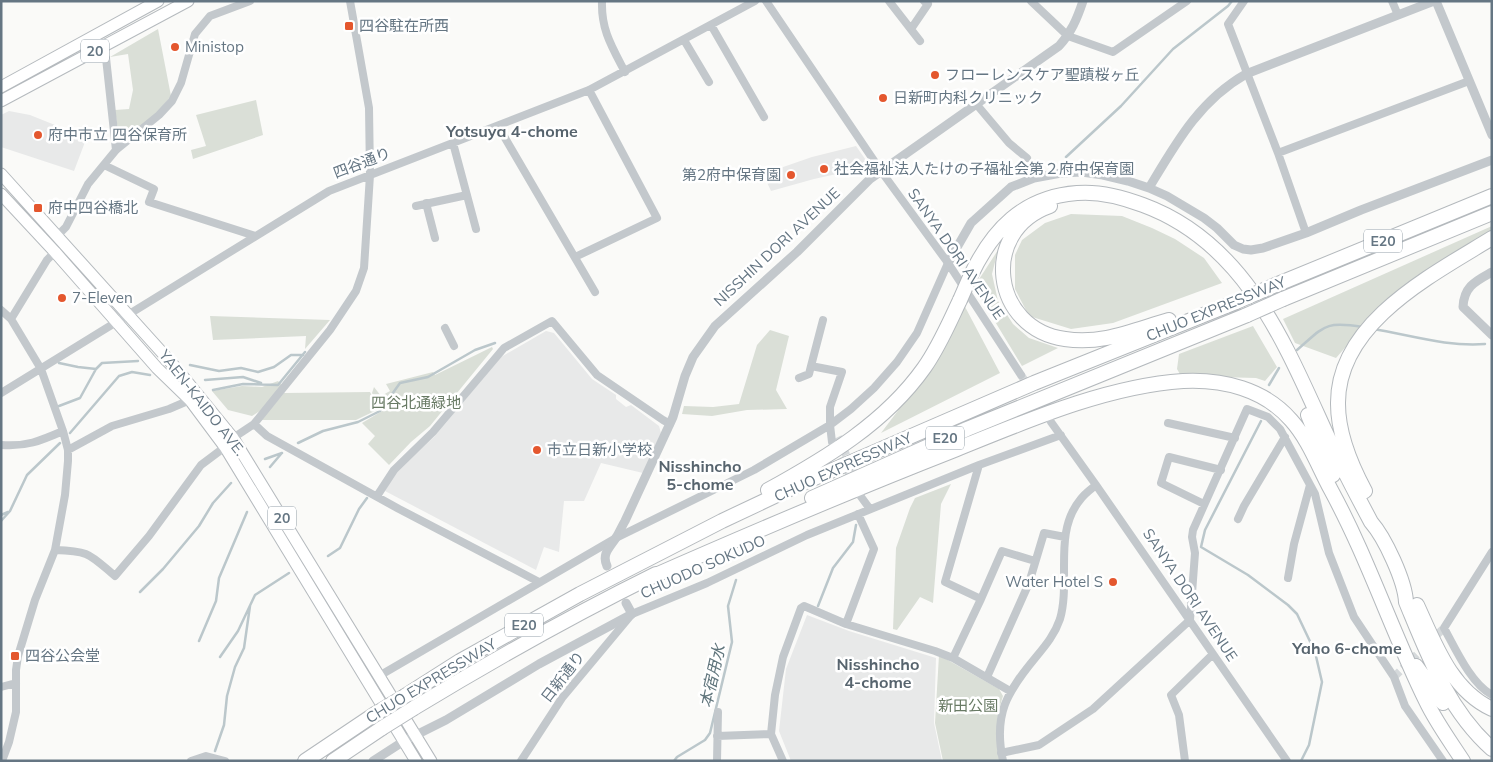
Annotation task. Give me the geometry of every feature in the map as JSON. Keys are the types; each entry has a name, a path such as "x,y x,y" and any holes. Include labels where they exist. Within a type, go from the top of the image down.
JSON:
{"highway":[{"path":"646,560 825,457 866,428 899,398 924,368 948,326 970,277 985,250 1002,227 1026,207 1038,201 1055,196 1087,193 1118,197 1151,208 1184,224 1224,257 1257,298 1285,347 1352,486 1371,522 1379,530"},
{"name":"CHUO EXPRESSWAY","path":"305,761 469,657 580,594 722,521 796,486 1034,383 1492,196"},
{"path":"1236,302 1102,340 1082,341 1064,339 1037,330 1026,323 1018,313 1004,288 1002,269 1004,255 1016,230 1026,219 1047,207 1064,202 1112,203 1130,208 1173,227 1194,241 1218,261 1230,276 1250,303 1273,340 1302,399 1336,482 1344,514"},
{"name":"CHUO EXPRESSWAY","path":"334,761 414,708 494,660 588,608 791,508 948,437 1492,213"},
{"path":"1492,238 1419,285 1374,322 1352,350 1340,380 1338,405 1343,438 1354,469 1378,517 1379,530 1406,592 1406,602 1438,678 1459,712 1492,749"},
{"path":"649,578 794,515 1006,429 1137,387 1183,381 1233,385 1258,394 1281,409 1304,438 1344,514 1426,701 1446,737 1463,761"},
{"path":"1406,592 1414,598 1438,651 1450,671 1470,695 1492,709"},
{"path":"1403,650 1435,691 1462,732 1492,760"}],"main road":[{"name":"20","path":"1,87 158,1"},
{"name":"20","path":"1,101 188,1"},
{"name":"YAEN-KAIDO AVE.","path":"1,174 202,398 416,761"},
{"name":"YAEN-KAIDO AVE.","path":"1,194 157,368 190,400 229,443 379,676 431,761"}],"street":[{"path":"57,236 66,227 88,184 116,150 159,115 172,100 181,83 195,34 210,16 250,1"},
{"path":"55,550 82,551 90,555 115,576 149,536 201,465 254,424 330,330 356,291 364,268 370,175 369,108 350,1"},
{"path":"602,1 601,16 604,32 625,72"},
{"name":"四谷通り","path":"1,393 329,191 589,90 755,1"},
{"name":"SANYA DORI AVENUE","path":"766,1 881,171 948,264 1021,375"},
{"path":"889,1 920,42"},
{"path":"911,30 928,4 924,1"},
{"path":"1031,1 1068,36 1113,52 1187,1"},
{"name":"NISSHIN DORI AVENUE","path":"607,566 605,554 616,538 670,424 693,356 714,326 797,252 881,171 1050,53 1068,36 1075,24 1083,1"},
{"path":"1244,1 1228,24 1278,153 1306,233"},
{"path":"1392,1 1398,15"},
{"path":"1149,188 1179,138 1199,111 1229,84 1246,74 1435,1 1492,136"},
{"path":"711,25 764,117"},
{"path":"684,40 709,82"},
{"path":"101,48 106,58 116,150"},
{"path":"1278,153 1469,80"},
{"path":"574,257 657,218 589,90"},
{"path":"977,105 1009,142 1027,158"},
{"path":"498,126 595,292"},
{"path":"453,143 476,229"},
{"path":"379,676 616,538 754,470 830,426 874,388 897,362 916,332 948,264 971,223 1010,188 1034,178 1061,173 1082,172 1128,181 1167,196 1204,218 1234,245 1243,249 1263,248 1492,160"},
{"path":"104,165 154,188 149,202 254,236"},
{"path":"416,206 467,195"},
{"path":"426,203 435,238"},
{"path":"11,319 47,260 55,252"},
{"path":"1492,272 1473,283 1464,296 1463,307 1492,335"},
{"path":"1,310 11,319 40,369 68,450 68,472 55,550 35,600 18,656 15,717 2,761"},
{"path":"799,378 809,374 823,320"},
{"path":"377,496 394,470 433,432 504,348 552,321 597,375 670,424"},
{"path":"445,328 454,346"},
{"path":"811,366 842,372 830,407 830,426 835,439"},
{"path":"68,450 107,428 190,400"},
{"path":"1096,484 1080,500 1068,522 1063,604 1060,618 1050,640 1016,680 1010,691 1000,720 1002,757 1039,745 1093,709 1190,620 1195,553 1192,537 1204,504 1248,409 1268,417 1284,437 1315,494 1329,553 1354,617 1394,677 1405,706 1443,761"},
{"name":"SANYA DORI AVENUE","path":"1051,422 1096,484 1287,761"},
{"path":"1168,423 1235,438"},
{"path":"254,424 267,436 408,514 539,582"},
{"path":"1,445 28,445 62,431"},
{"name":"CHUODO SOKUDO","path":"373,761 404,741 446,720 532,668 632,614 698,587 807,535 979,465 1061,435"},
{"path":"1238,519 1284,437"},
{"path":"1204,504 1161,483 1169,457 1221,470"},
{"path":"979,465 945,582 981,599"},
{"path":"1288,578 1294,544 1310,485"},
{"path":"862,493 870,509"},
{"path":"846,624 874,549 858,514"},
{"path":"987,677 1029,583 1044,533 1066,537"},
{"path":"953,658 1002,551 1035,561"},
{"path":"1492,552 1444,628 1471,674 1492,695"},
{"path":"626,603 632,614"},
{"path":"783,761 771,734 778,677 783,657 801,608 804,606 846,624 953,658 1010,691"},
{"name":"日新通り","path":"521,761 562,698 632,614"},
{"path":"1185,761 1179,715 1171,695 1213,654"},
{"path":"1,687 16,683"},
{"path":"718,712 718,761"},
{"path":"717,736 771,734"},
{"path":"191,761 206,756 225,761"}],"shaded area":[{"name":"府中市立 四谷保育所","path":"9,111 30,115 65,129 85,142 74,171 1,147 1,115"},
{"name":"社会福祉法人たけの子福祉会第２府中保育園","path":"856,146 870,166 870,171 850,171 771,191 763,174 812,157"},
{"name":"市立日新小学校","path":"546,331 554,333 592,379 616,395 616,399 626,407 631,405 659,426 661,433 643,473 601,463 584,501 564,501 559,552 544,547 536,570 385,491 396,472 434,437 501,357"},
{"path":"807,615 849,631 936,658 934,723 942,761 791,761 779,731 786,669"}],"green space":[{"path":"158,29 171,96 157,113 120,144 115,110 129,109 133,90 128,54 110,57"},
{"path":"256,100 263,135 193,159 191,150 206,146 196,115"},
{"path":"1071,214 1122,216 1152,228 1175,239 1204,258 1222,283 1113,323 1071,329 1029,316 1015,289 1015,255 1022,240 1045,223"},
{"path":"1492,226 1492,234 1366,324 1336,358 1295,343 1283,319"},
{"path":"998,250 992,274 998,301 1013,324 1029,338 1058,348 1022,366 974,287"},
{"path":"963,303 1000,373 881,433 925,375"},
{"path":"210,316 330,320 305,349 306,336 213,340"},
{"path":"1253,326 1277,367 1265,381 1256,378 1181,376 1177,369 1179,354"},
{"path":"770,330 789,336 776,390 787,409 747,410 712,416 682,414 684,406 713,407 739,404 757,345"},
{"name":"四谷北通緑地","path":"492,347 493,349 430,426 411,442 389,465 368,444 375,436 362,423 382,411 372,393 374,387 381,396 390,391 386,384 433,372 435,375"},
{"path":"278,381 282,385 263,409 252,416 228,410 212,391 242,386 262,387"},
{"path":"370,392 379,409 356,420 261,420 284,393"},
{"path":"951,484 941,504 933,603 920,597 897,630 893,629 896,548 910,508 915,498"},
{"name":"新田公園","path":"939,655 999,689 1003,696 997,728 1000,761 943,761 935,723"}],"waterway":[{"name":"本宿用水","path":"1066,157 1121,106 1173,49 1232,1"},
{"path":"1297,350 1326,327 1332,325 1363,327"},
{"path":"1373,329 1457,344 1485,344"},
{"path":"298,443 323,431 358,422 380,411 400,383 428,377 475,350 495,343"},
{"path":"213,390 243,384 278,385 305,352"},
{"path":"190,365 219,371 241,368 258,372 274,367 291,355 303,355"},
{"path":"59,406 80,398 96,369 102,363 138,361"},
{"path":"59,363 96,369"},
{"path":"1269,385 1279,368"},
{"path":"70,433 119,376 132,372 150,375"},
{"path":"205,380 243,377 261,383"},
{"path":"1261,421 1205,530 1201,547 1248,575 1288,605 1297,614 1315,652 1322,682 1309,745 1301,761"},
{"path":"1,521 10,511 27,475 60,443"},
{"path":"265,459 282,453"},
{"path":"270,467 281,454"},
{"path":"140,592 163,569 199,526 213,503 231,483"},
{"path":"328,556 340,548 359,509 367,498"},
{"path":"1,515 8,512"},
{"path":"199,641 216,601 219,578 247,512"},
{"path":"818,606 833,568 853,542 856,525"},
{"path":"220,657 238,631 255,595 289,573"},
{"name":"本宿用水","path":"674,761 677,757 705,740 710,733 732,642 728,606 736,580"},
{"path":"215,751 224,725 227,696 235,667 244,648 250,606"}],"tunnel":[{"path":"1021,375 1047,415"},
{"path":"838,437 858,481"},
{"path":"835,447 853,481"},
{"path":"1394,677 1444,628"}],"place":[{"name":"四谷駐在所西","path":"349,26"},
{"name":"Ministop","path":"175,47"},
{"name":"フローレンスケア聖蹟桜ヶ丘","path":"935,75"},
{"name":"日新町内科クリニック","path":"883,98"},
{"name":"府中市立 四谷保育所","path":"38,135"},
{"name":"社会福祉法人たけの子福祉会第２府中保育園","path":"824,169"},
{"name":"第2府中保育園","path":"791,175"},
{"name":"府中四谷橋北","path":"38,208"},
{"name":"7-Eleven","path":"62,298"},
{"name":"市立日新小学校","path":"537,450"},
{"name":"Water Hotel S","path":"1113,582"},
{"name":"四谷公会堂","path":"15,656"}],"district":[{"name":"Yotsuya 4-chome","path":"512,131"},
{"name":"Nisshincho 5-chome","path":"700,475"},
{"name":"Yaho 6-chome","path":"1347,648"},
{"name":"Nisshincho 4-chome","path":"878,673"}]}
